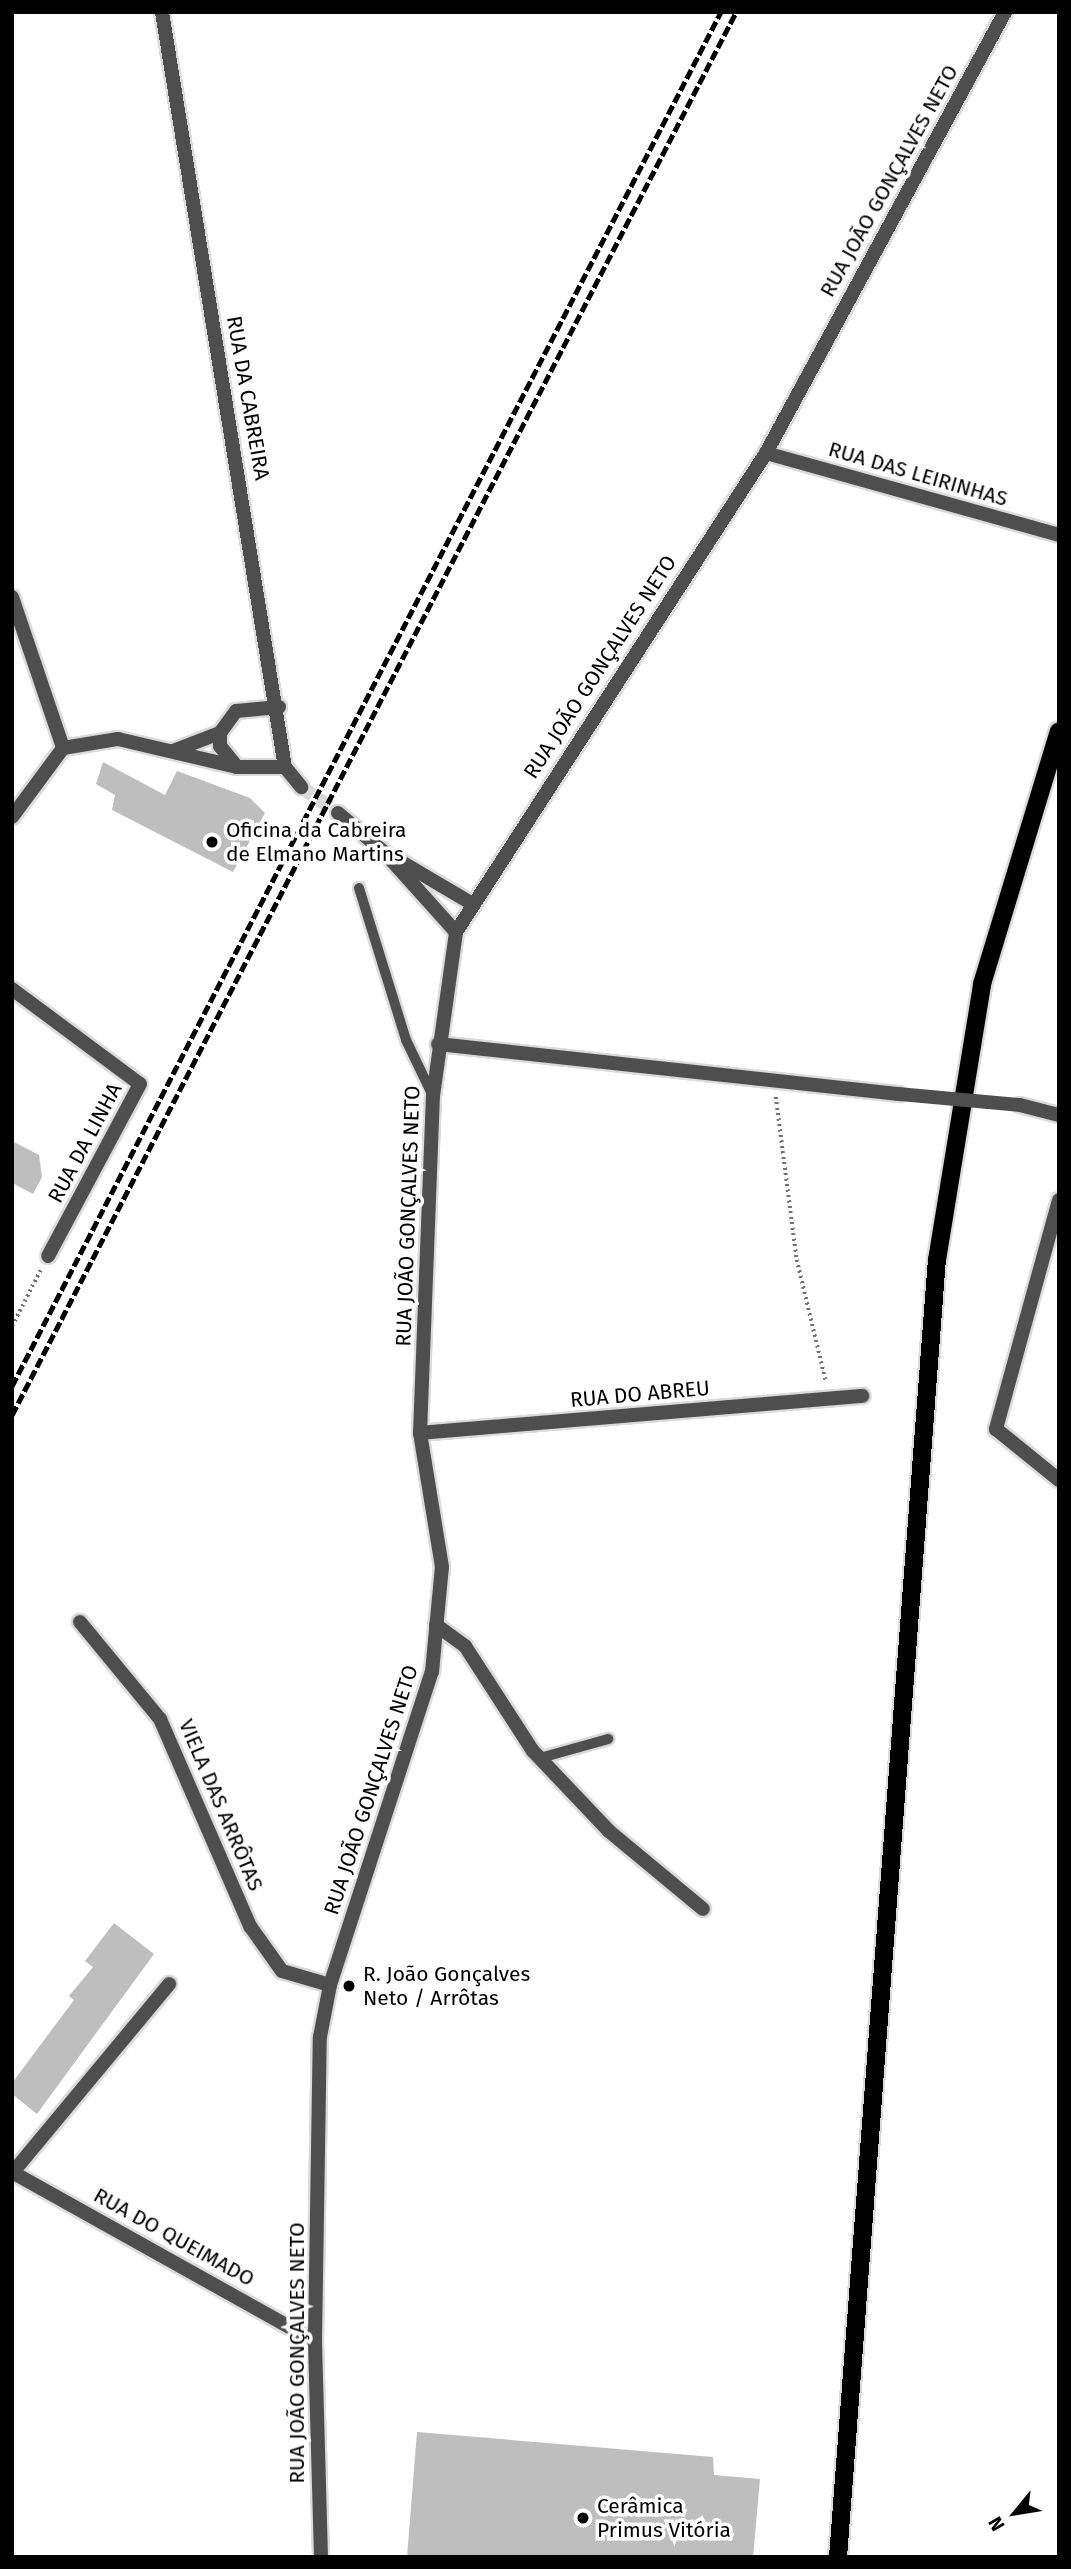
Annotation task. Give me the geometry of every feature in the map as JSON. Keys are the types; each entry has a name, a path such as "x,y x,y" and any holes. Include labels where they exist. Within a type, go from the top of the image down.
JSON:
{"main road":[{"path":"838,2557 937,1260 982,984 1059,732"}],"street":[{"name":"RUA DA CABREIRA","path":"162,12 279,707 285,767"},
{"name":"RUA JOÃO GONÇALVES NETO","path":"321,2557 315,2341 320,2037 330,1985 432,1672 442,1567 420,1433 433,1096 438,1044 456,932 471,903 766,453 1005,12"},
{"name":"RUA DAS LEIRINHAS","path":"766,453 1059,535"},
{"path":"12,597 63,748"},
{"path":"173,751 220,733 236,711 279,707"},
{"path":"220,733 226,758 237,767"},
{"path":"12,817 63,748 118,739 237,767 285,767 301,787"},
{"path":"338,813 385,853 456,932"},
{"path":"385,853 471,903"},
{"name":"RUA DA LINHA","path":"12,989 140,1084 48,1256"},
{"path":"438,1044 774,1084 1020,1105 1059,1115"},
{"path":"1059,1200 996,1429 1059,1480"},
{"name":"RUA DO ABREU","path":"420,1433 862,1396"},
{"name":"VIELA DAS ARRÔTAS","path":"80,1622 160,1719 250,1926 282,1971 330,1985"},
{"path":"436,1625 465,1646 540,1758 609,1831 703,1909"},
{"path":"13,2172 169,1984"},
{"name":"RUA DO QUEIMADO","path":"13,2172 315,2341"}],"lane":[{"path":"359,888 406,1040 433,1096"},
{"path":"540,1758 608,1739"}],"path":[{"path":"774,1084 797,1260 830,1400"},
{"path":"12,1326 48,1256"}],"building":[{"name":"Oficina da Cabreira de Elmano Martins","path":"103,762 165,795 177,771 250,798 265,813 233,872 112,810 115,795 96,784"},
{"path":"12,1141 39,1155 42,1177 33,1194 12,1183"},
{"path":"114,1923 154,1954 37,2114 12,2094 12,2083 74,2000 69,1996 93,1967 85,1961"},
{"name":"Cerâmica Primus Vitória","path":"417,2432 713,2457 714,2475 760,2479 753,2557 407,2557"}],"tunnel":[{"path":"301,787 338,813"}],"railway":[{"path":"12,1386 721,12"},
{"path":"12,1415 736,12"}],"place":[{"name":"Oficina da Cabreira de Elmano Martins","path":"212,842"},
{"name":"R. João Gonçalves Neto / Arrôtas","path":"349,1986"},
{"name":"Cerâmica Primus Vitória","path":"583,2518"}]}
